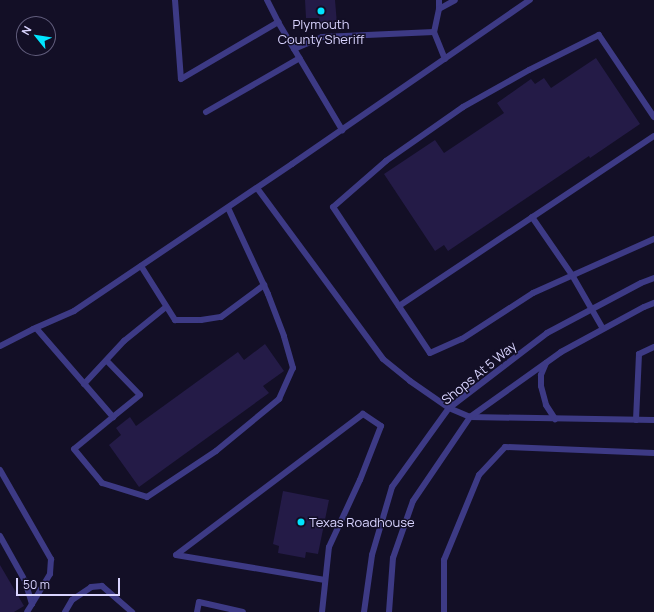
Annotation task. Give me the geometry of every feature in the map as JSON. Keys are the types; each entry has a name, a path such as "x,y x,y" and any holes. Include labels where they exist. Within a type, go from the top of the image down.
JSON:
{"lane":[{"path":"175,0 180,79 278,22"},
{"path":"267,0 278,22 342,130"},
{"path":"439,0 439,9 434,32 445,59"},
{"path":"439,9 455,0"},
{"path":"0,346 74,311 228,208 530,0"},
{"path":"294,49 322,37 434,32"},
{"path":"654,118 599,35 528,70 463,107 386,161 333,207 430,353 462,339 533,293 654,239"},
{"path":"206,112 300,58"},
{"path":"399,306 654,136"},
{"path":"257,188 383,359 410,381 449,408 470,417 654,420"},
{"path":"107,361 140,395 74,449 102,483 147,497 216,451 279,399 294,368 284,336 264,285 228,208"},
{"path":"532,217 572,275 603,329"},
{"path":"141,266 175,320 201,320 221,317 264,285"},
{"name":"Shops At 5 Way","path":"364,612 372,555 392,487 449,408 548,333 641,283 654,278"},
{"path":"389,612 393,558 413,501 470,417 562,352 654,303"},
{"path":"84,384 124,341 166,307"},
{"path":"36,328 113,417"},
{"path":"636,420 639,354 654,348"},
{"path":"547,362 540,375 541,386 546,405 556,419"},
{"path":"322,612 329,548 360,480 381,426 363,414 176,555 325,580"},
{"path":"444,612 444,560 479,475 505,447 654,453"},
{"path":"0,470 51,559 50,574 27,612"},
{"path":"0,536 25,581 32,604"},
{"path":"65,612 72,600 92,587 102,586 132,612"},
{"path":"197,612 199,602 243,612"}],"building":[{"name":"Plymouth County Sheriff","path":"305,0 335,0 337,24 320,25 319,18 306,18"},
{"path":"596,58 640,124 590,158 589,156 448,251 444,245 435,251 384,174 435,140 444,153 504,113 497,103 531,79 535,84 544,78 551,88"},
{"path":"265,344 284,371 263,386 269,393 139,487 109,445 121,435 116,428 130,417 136,426 238,352 244,360"},
{"name":"Texas Roadhouse","path":"283,491 329,500 318,554 306,552 305,558 278,553 279,546 273,544"},
{"path":"0,565 24,606 14,612 0,612"}],"place":[{"name":"Plymouth County Sheriff","path":"321,11"},
{"name":"Texas Roadhouse","path":"301,522"}]}
